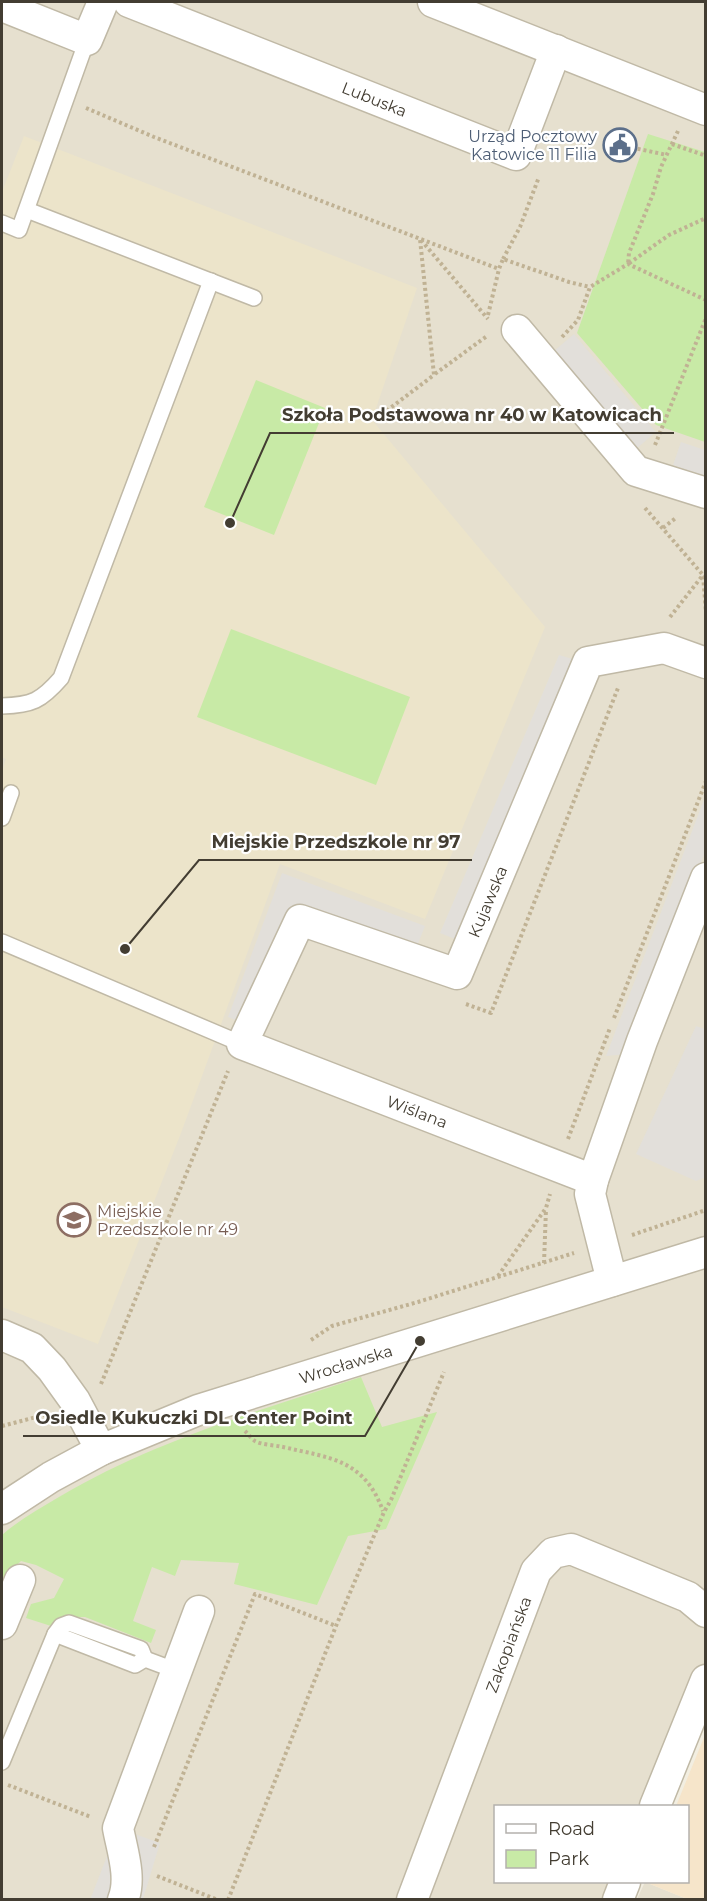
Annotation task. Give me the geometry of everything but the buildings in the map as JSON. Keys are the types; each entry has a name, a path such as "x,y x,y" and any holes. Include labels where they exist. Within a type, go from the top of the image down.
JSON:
{"street":[{"path":"17,7 87,40 103,2"},
{"name":"Lubuska","path":"129,2 516,154 556,50"},
{"path":"433,2 556,50 693,116"},
{"path":"504,327 538,356 636,471 705,493"},
{"name":"Kujawska","path":"237,1054 300,920 457,974 588,662 664,648 705,663"},
{"path":"612,1281 590,1194 593,1180 642,1041 705,878"},
{"name":"Wiślana","path":"237,1054 593,1180"},
{"name":"Wrocławska","path":"2,1509 51,1477 101,1450 198,1410 705,1252"},
{"path":"2,1335 32,1348 52,1369 75,1401 101,1450"},
{"name":"Zakopiańska","path":"412,1899 536,1571 553,1553 571,1549 688,1597 705,1612"},
{"path":"2,1624 20,1580"},
{"path":"123,1899 127,1890 118,1828 199,1611"},
{"path":"655,1805 705,1680"},
{"path":"618,1899 624,1883"}],"lane":[{"path":"2,223 19,230 87,40"},
{"path":"27,210 254,298"},
{"path":"2,706 22,705 47,694 61,678 211,281"},
{"path":"2,818 11,793"},
{"path":"2,942 237,1054"},
{"path":"2,1762 55,1634 135,1665 145,1659 177,1671"}],"path":[{"path":"67,99 154,137 499,269"},
{"path":"628,264 629,253 667,155 672,144 693,116"},
{"path":"672,144 705,156"},
{"path":"620,145 667,155"},
{"path":"487,317 499,269 520,227 540,174"},
{"path":"538,356 563,336 578,320 590,287 669,235 705,218"},
{"path":"420,239 487,317 504,327"},
{"path":"420,239 434,375"},
{"path":"503,259 590,287"},
{"path":"628,264 705,300"},
{"path":"644,473 705,318"},
{"path":"377,418 488,335"},
{"path":"543,1263 546,1208 557,1167 705,781"},
{"path":"100,1388 237,1054"},
{"path":"497,1277 546,1208"},
{"path":"228,1899 336,1626 444,1372"},
{"path":"2,1425 57,1411"},
{"path":"245,1431 255,1441 331,1458 347,1464 367,1481 379,1498 384,1512"},
{"path":"152,1853 255,1594 336,1626"},
{"path":"2,1783 156,1843"},
{"path":"155,1876 218,1899"}],"shaded area":[{"path":"2,2 705,2 705,1680 655,1805 494,1805 494,1883 625,1883 618,1899 2,1900"},
{"path":"24,136 417,288 372,420 545,627 425,919 280,864 181,1133 98,1344 2,1307 2,772 6,759 2,757 2,192"},
{"path":"574,334 656,432 636,449 554,351"},
{"path":"681,442 705,450 705,476 673,465"},
{"path":"559,655 583,662 465,943 440,933"},
{"path":"705,797 705,852 628,1054 606,1056"},
{"path":"282,873 425,926 415,951 292,908 247,1025 228,1017"},
{"path":"696,1026 705,1029 706,1177 696,1181 636,1154"},
{"path":"705,1735 705,1899 687,1899 647,1883 689,1883 689,1805 676,1805"},
{"path":"118,1828 160,1843 143,1899 90,1900"},
{"path":"645,1883 647,1883 687,1899 637,1899"}],"green space":[{"path":"648,134 705,152 705,442 656,425 577,333"},
{"path":"256,380 325,408 274,535 204,507"},
{"path":"231,629 410,697 376,785 197,717"},
{"path":"361,1377 382,1427 437,1412 386,1529 348,1536 317,1605 234,1584 239,1563 181,1560 175,1576 152,1567 133,1621 156,1630 151,1643 85,1617 65,1617 51,1626 26,1618 31,1604 54,1598 64,1579 36,1565 21,1561 2,1579 2,1535 15,1524 95,1477 131,1459 245,1415"}],"place":[{"name":"Urząd Pocztowy Katowice 11 Filia","path":"620,145"},
{"name":"Szkoła Podstawowa nr 40 w Katowicach","path":"230,523"},
{"name":"Miejskie Przedszkole nr 97","path":"125,949"},
{"name":"Miejskie Przedszkole nr 49","path":"74,1220"},
{"name":"Osiedle Kukuczki DL Center Point","path":"420,1341"}]}
